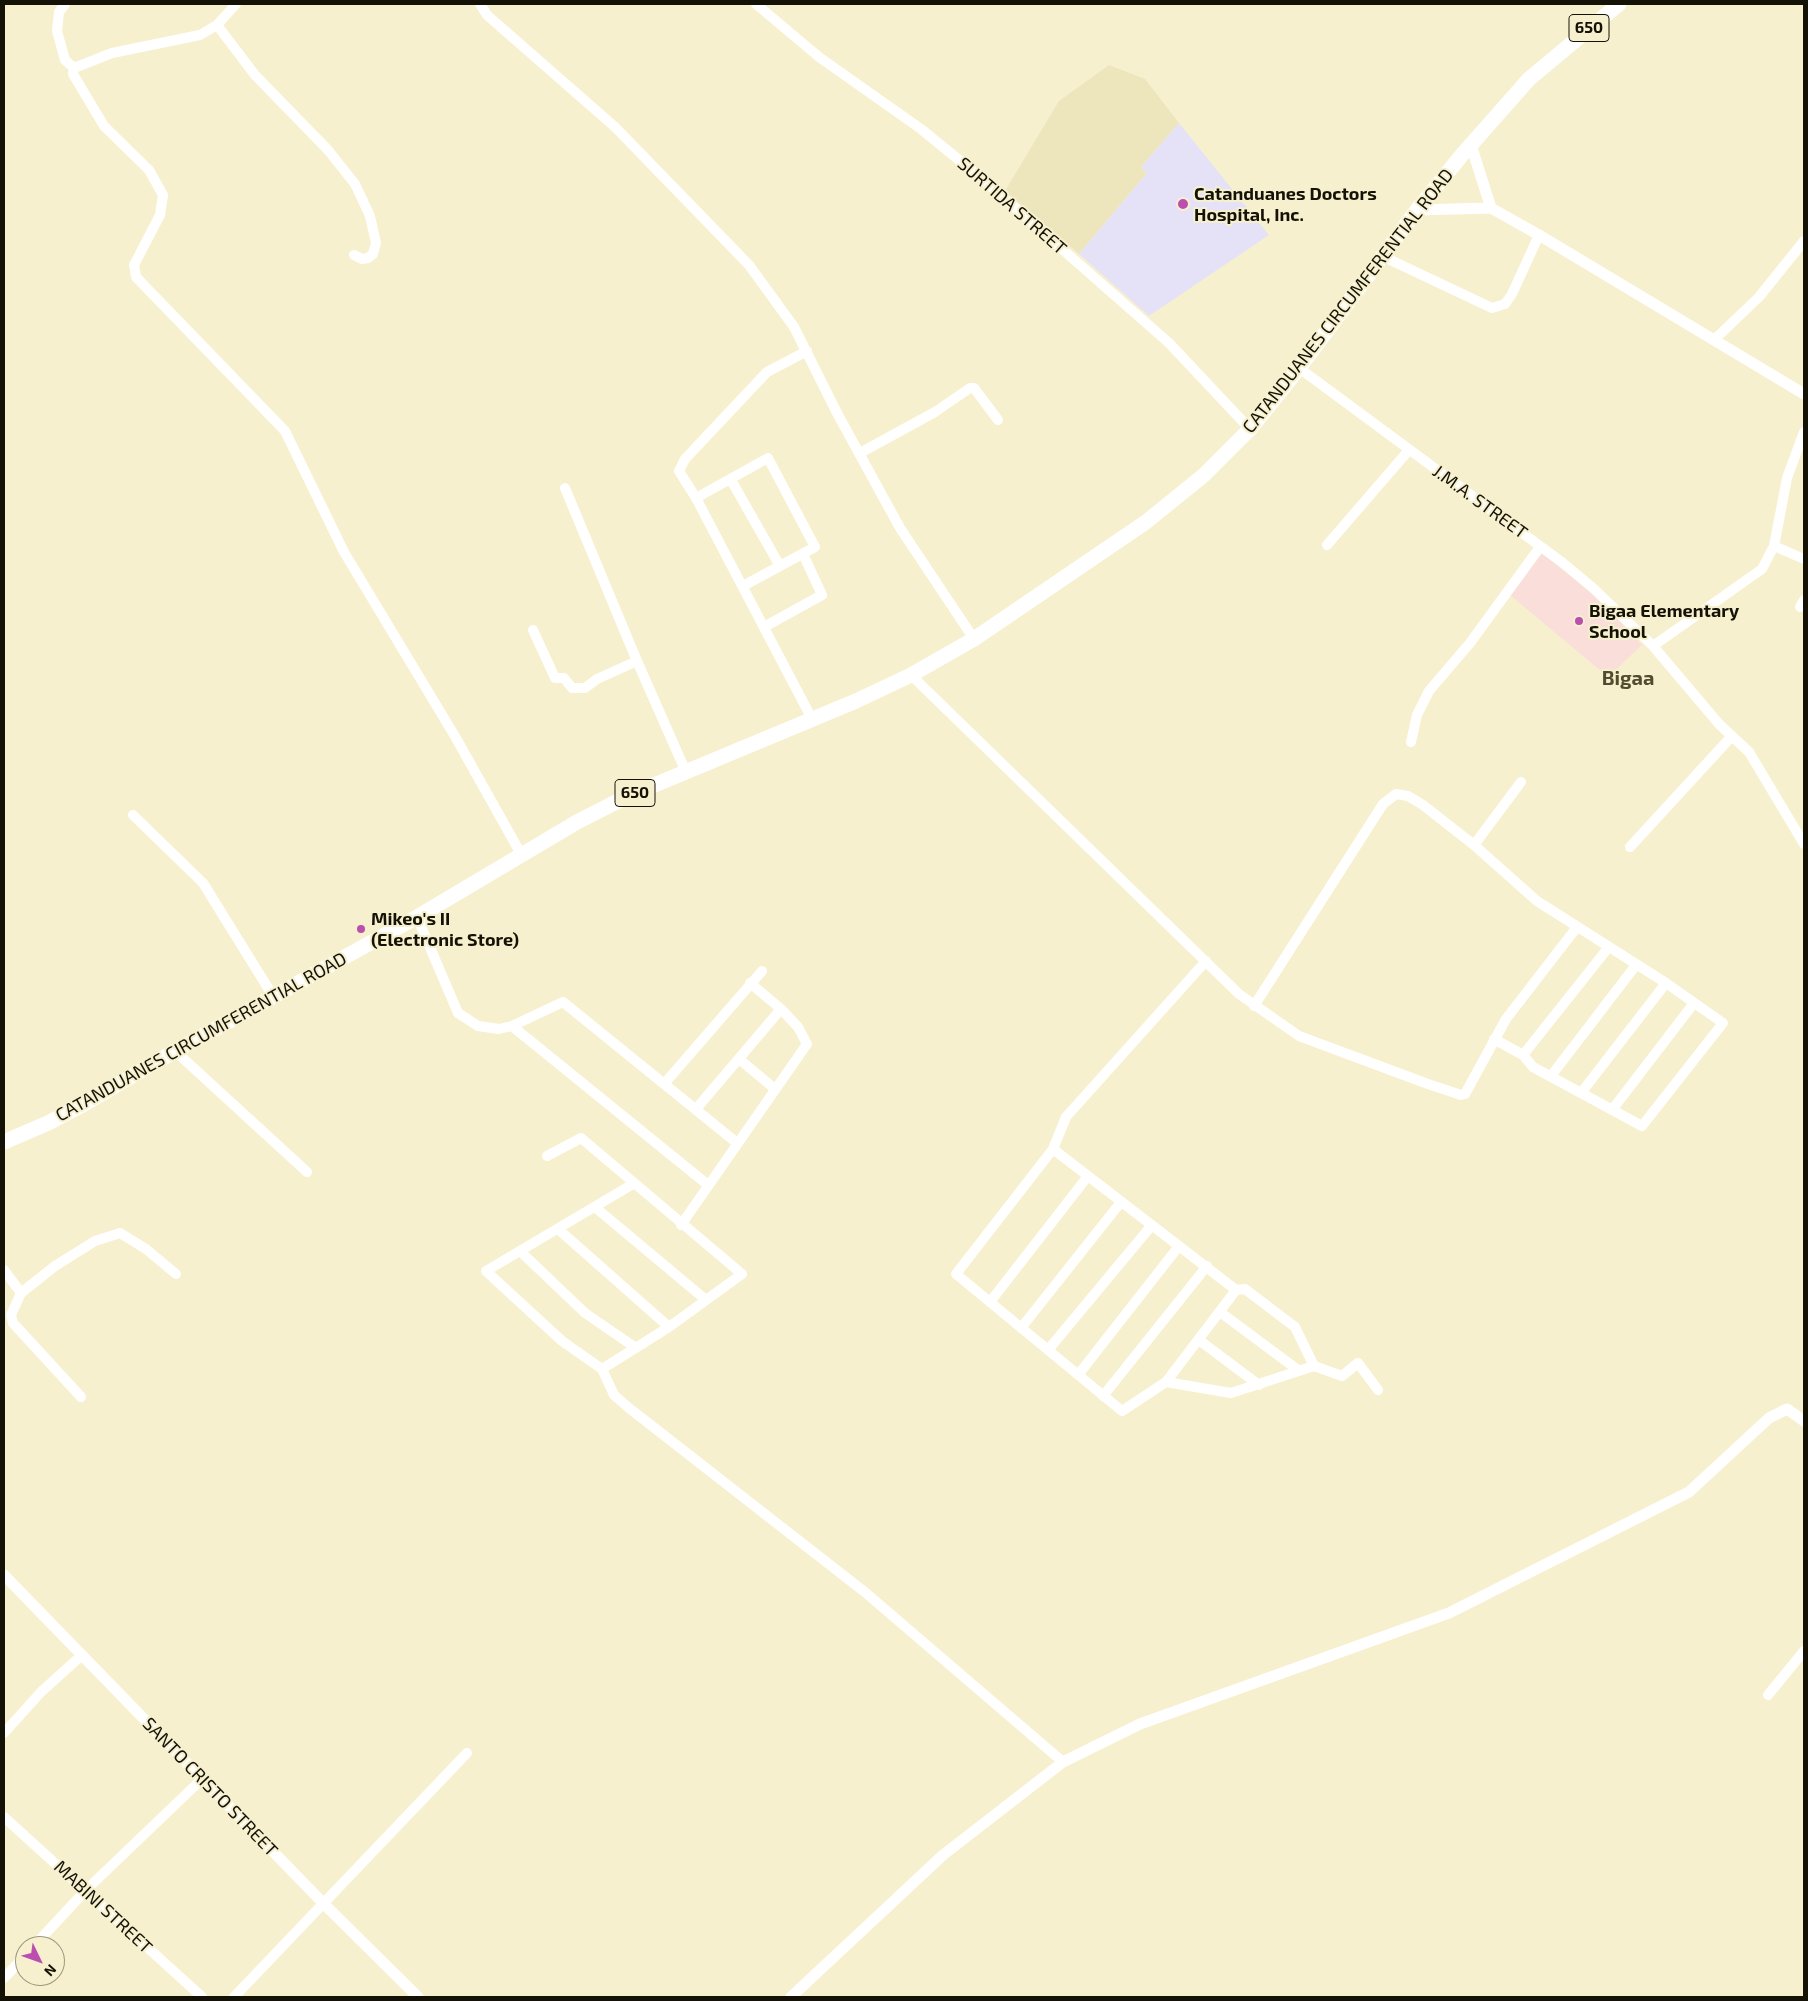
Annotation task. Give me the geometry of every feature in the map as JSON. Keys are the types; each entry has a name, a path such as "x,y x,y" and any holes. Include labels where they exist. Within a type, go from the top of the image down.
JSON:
{"main road":[{"name":"CATANDUANES CIRCUMFERENTIAL ROAD","path":"4,1142 77,1108 175,1050 417,917 577,822 628,796 812,719 911,675 974,638 1175,501 1219,461 1250,429 1299,368 1417,210 1471,145 1530,79 1619,4"}],"street":[{"path":"65,4 59,12 57,31 66,60 74,68"},
{"path":"74,68 112,53 188,38 217,25 236,4"},
{"path":"480,4 487,15 615,127 739,254 784,312 807,351 900,528 974,638"},
{"name":"SURTIDA STREET","path":"756,4 819,57 921,129 980,177 1169,343 1250,429"},
{"path":"217,25 255,75 328,150 355,184 370,216 376,244 373,254 368,258 362,259 354,255"},
{"path":"74,68 73,74 104,126 113,137 149,170 163,195 160,215 134,265 136,277 285,431 344,552 456,738 521,854"},
{"path":"1471,145 1491,208"},
{"path":"1417,210 1491,208 1539,234 1804,394"},
{"path":"1382,256 1492,308 1505,304 1512,294 1539,234"},
{"path":"1714,340 1759,297 1804,241"},
{"path":"807,351 767,372 685,458 679,471 696,498 812,719"},
{"name":"J.M.A. STREET","path":"1299,368 1540,546 1593,588 1653,646 1732,736 1749,752 1804,844"},
{"path":"860,453 935,412 970,388 974,388 998,420"},
{"path":"1653,646 1762,569 1774,546 1786,478 1804,432"},
{"path":"1327,546 1409,450"},
{"path":"696,498 768,458 815,547 743,586"},
{"path":"731,480 780,566"},
{"path":"565,488 636,661 686,772"},
{"path":"1411,742 1417,715 1429,691 1473,639 1540,546"},
{"path":"1774,546 1804,559"},
{"path":"764,627 822,595 803,554"},
{"path":"533,630 554,678 564,678 572,688 585,688 597,678 636,661"},
{"path":"911,675 1254,1006 1299,1036 1461,1095 1469,1090 1506,1019 1577,928"},
{"path":"1630,846 1732,736"},
{"path":"1474,845 1522,782"},
{"path":"1254,1006 1383,804 1396,794 1408,796 1423,805 1474,845 1536,901 1666,983 1723,1023 1642,1126 1533,1067 1523,1055 1494,1039"},
{"path":"133,815 203,883 274,996"},
{"path":"417,917 458,1013 478,1026 499,1029 512,1026 563,1002 737,1143"},
{"path":"1523,1055 1608,948"},
{"path":"1206,961 1066,1117 1053,1149 956,1274 1122,1412 1166,1382 1200,1340 1236,1290"},
{"path":"1551,1076 1636,965"},
{"path":"664,1084 762,970"},
{"path":"681,1225 807,1044 798,1028 781,1009 750,983"},
{"path":"1581,1093 1666,983"},
{"path":"1612,1110 1694,1003"},
{"path":"696,1109 781,1009"},
{"path":"512,1026 708,1185"},
{"path":"175,1050 307,1172"},
{"path":"739,1059 775,1090"},
{"path":"547,1156 580,1138 681,1225 742,1274 668,1327 602,1369"},
{"path":"1053,1149 1236,1290 1245,1289 1295,1327 1314,1366"},
{"path":"990,1302 1088,1176"},
{"path":"633,1184 596,1208 486,1271 562,1342 602,1369 614,1395 629,1408 866,1593 1063,1762"},
{"path":"1021,1328 1121,1202"},
{"path":"596,1208 706,1300"},
{"path":"1048,1350 1152,1225"},
{"path":"558,1230 668,1327"},
{"path":"81,1397 14,1323 11,1315 21,1293 55,1266 96,1241 120,1233 146,1249 176,1274"},
{"path":"1078,1375 1179,1246"},
{"path":"520,1251 585,1313 636,1348"},
{"path":"1103,1396 1207,1266"},
{"path":"4,1270 21,1293"},
{"path":"1220,1312 1298,1370"},
{"path":"1200,1340 1259,1385"},
{"path":"1166,1382 1231,1393 1314,1366 1342,1376 1358,1363 1378,1390"},
{"path":"791,1997 943,1855 1063,1762 1140,1724 1449,1614 1689,1492 1769,1418 1787,1410 1804,1421"},
{"name":"SANTO CRISTO STREET","path":"4,1575 324,1905 418,1997"},
{"path":"1768,1695 1804,1651"},
{"path":"4,1733 41,1692 82,1655"},
{"path":"234,1997 324,1905 466,1754"},
{"path":"43,1936 86,1890 202,1779"},
{"name":"MABINI STREET","path":"4,1817 202,1997"},
{"path":"4,1978 15,1966"}],"shaded area":[{"path":"1109,65 1145,79 1179,123 1141,167 1147,173 1079,254 1005,191 1059,101"},
{"name":"Catanduanes Doctors Hospital, Inc.","path":"1179,123 1269,235 1149,316 1079,254 1147,173 1141,167"},
{"name":"Bigaa Elementary School","path":"1542,553 1595,596 1642,645 1608,677 1510,595"}],"place":[{"name":"Catanduanes Doctors Hospital, Inc.","path":"1183,204"},
{"name":"Bigaa Elementary School","path":"1579,621"},
{"name":"Mikeo's II (Electronic Store)","path":"361,929"}],"district":[{"name":"Bigaa","path":"1628,678"}]}
